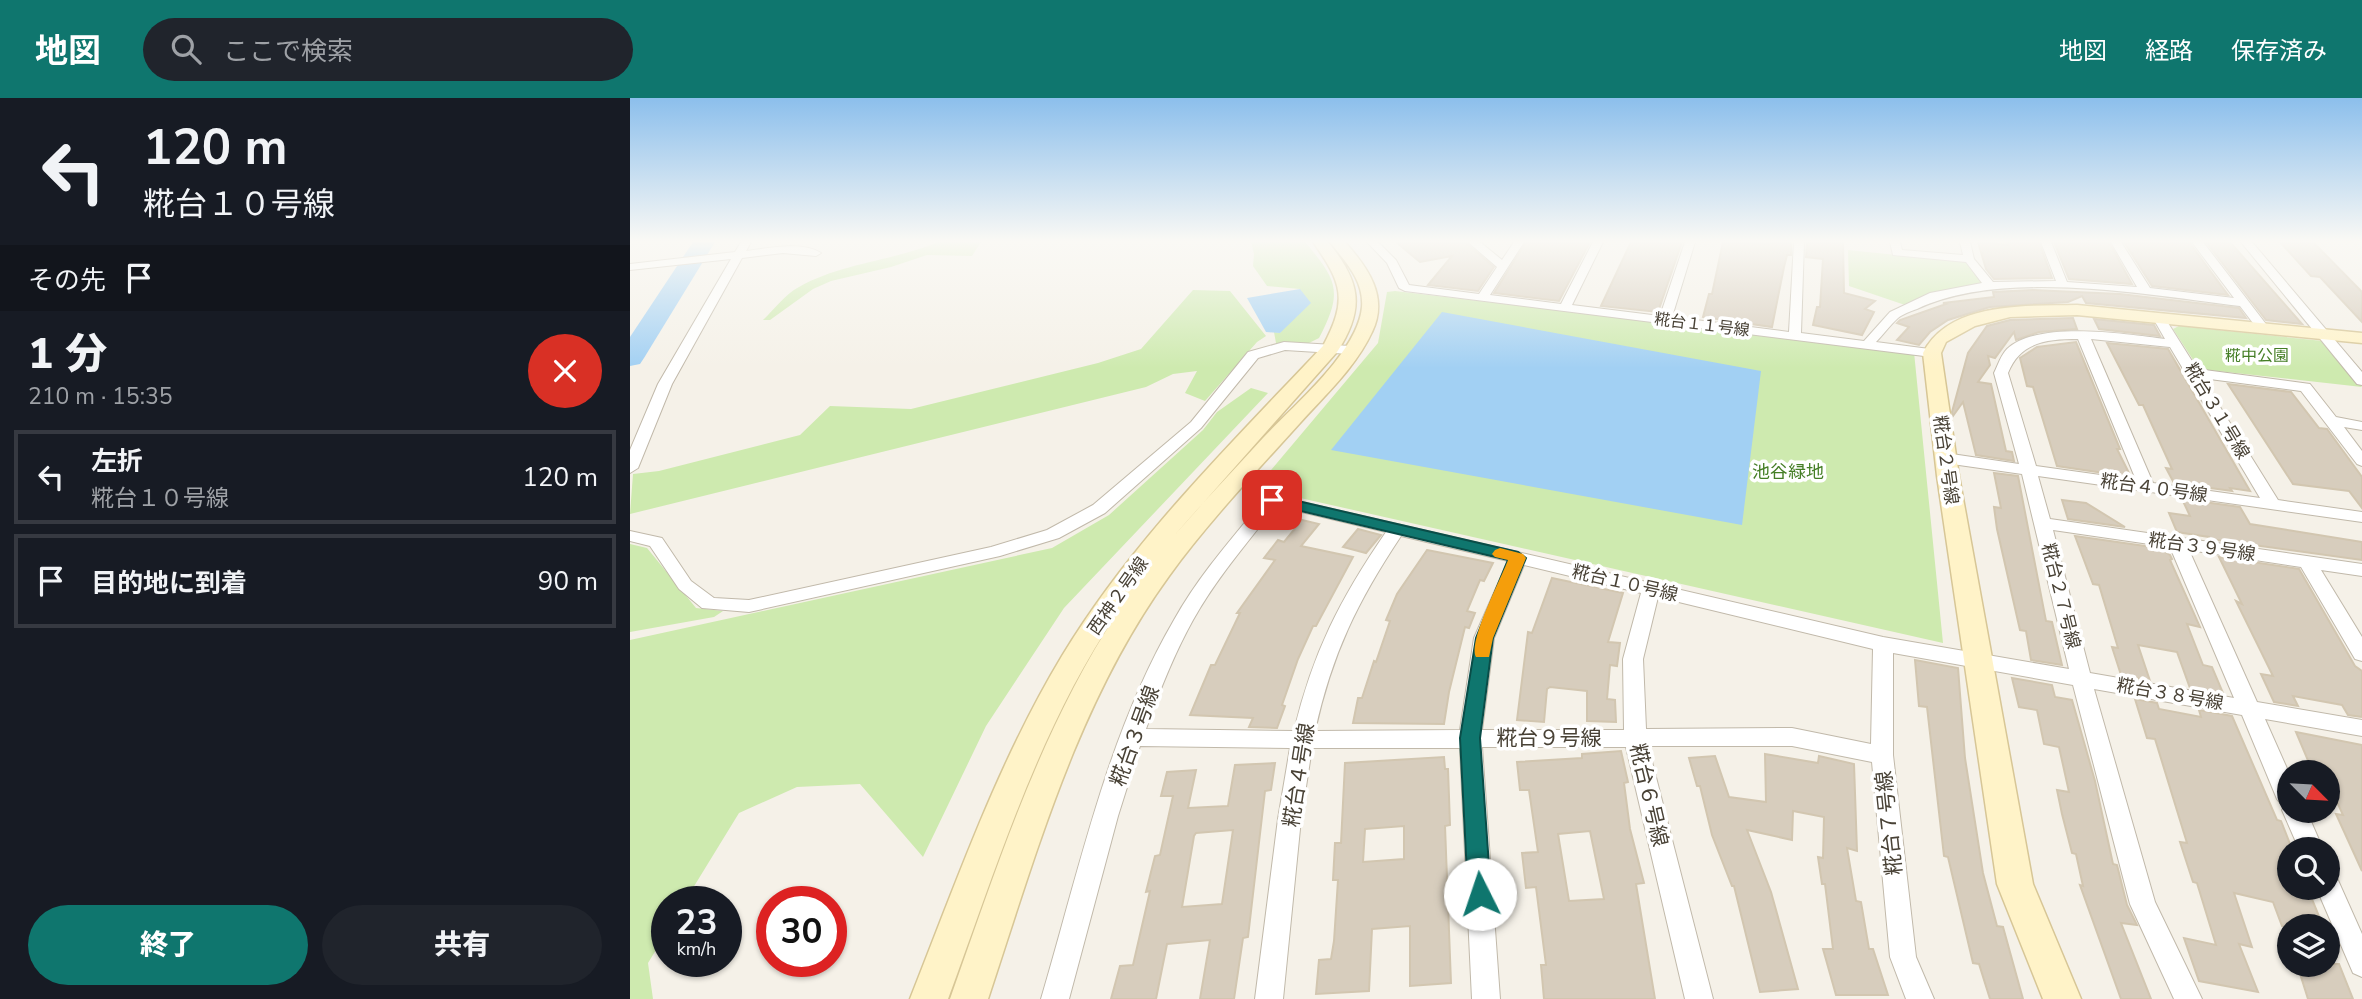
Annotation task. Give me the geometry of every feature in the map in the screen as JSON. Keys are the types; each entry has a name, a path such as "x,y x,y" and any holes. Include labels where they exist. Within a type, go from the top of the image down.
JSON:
{"street":[{"path":"630,468 666,384 723,284"},
{"name":"西神２号線","path":"969,999 1046,779 1099,664 1145,592 1188,534 1339,368 1350,293 1347,284"},
{"name":"西神２号線","path":"929,999 1013,780 1072,663 1120,589 1167,530 1369,317 1366,284"},
{"name":"糀台１１号線","path":"1403,284 1405,288 1932,353"},
{"path":"1482,298 1491,284"},
{"path":"1565,307 1577,284"},
{"path":"1665,319 1676,284"},
{"path":"1795,336 1797,284"},
{"path":"2142,284 2147,293"},
{"path":"2229,284 2263,328"},
{"path":"2281,284 2362,381"},
{"path":"1867,345 1876,328 1900,309 1934,295 1989,285 2063,285 2244,303"},
{"path":"1932,353 1939,339 1969,322 2010,312 2077,310 2362,338"},
{"name":"糀台３１号線","path":"2159,318 2273,505"},
{"path":"2083,336 2147,487"},
{"name":"糀台２７号線","path":"2176,344 2083,336 2038,339 2012,351 2001,373 2143,905 2188,999"},
{"path":"630,536 656,542 685,585 709,604 749,606 994,552 1054,534 1099,509 1196,425 1253,355 1284,346 1340,349"},
{"name":"糀台２号線","path":"1932,353 1945,458 2015,884 2062,999"},
{"path":"2194,373 2305,387 2362,461"},
{"path":"2332,421 2362,426"},
{"name":"糀台４０号線","path":"1945,458 2362,517"},
{"name":"糀台１０号線","path":"1272,500 1883,644 1978,661"},
{"name":"糀台３号線","path":"1055,999 1130,737 1173,637 1217,569 1272,500"},
{"name":"糀台３９号線","path":"2043,523 2362,570"},
{"name":"糀台４号線","path":"1269,999 1301,740 1331,643 1360,584 1397,529"},
{"path":"2177,543 2277,772"},
{"path":"1486,999 1470,738 1485,638 1518,558"},
{"path":"2307,562 2362,654"},
{"name":"糀台６号線","path":"1651,589 1633,659 1635,738 1699,999"},
{"name":"糀台７号線","path":"1883,644 1882,755 1903,957 1920,999"},
{"name":"糀台３８号線","path":"1978,661 2362,728"},
{"name":"糀台９号線","path":"1130,737 1301,740 1792,737 1882,755"},
{"path":"2334,900 2362,964"}],"green space":[{"path":"805,284 824,284 770,320 763,320 789,294"},
{"path":"1266,284 1332,284 1332,309 1319,338 1309,343 1276,343 1274,332 1280,333 1300,289"},
{"path":"1979,284 1932,294 1905,305 1849,286"},
{"path":"1193,290 1230,291 1266,336 1257,342 1205,401 1185,393 1197,371 1173,374 1146,387 630,514 633,474 659,471 800,435 830,406 911,409 1098,363 1141,349"},
{"name":"池谷緑地","path":"1387,292 1914,352 1943,643 1256,488 1378,343"},
{"name":"糀中公園","path":"2179,326 2323,341 2362,387 2199,369 2173,329"},
{"path":"1251,388 1268,393 1064,608 986,726 923,857 860,784 797,787 739,813 694,886 651,886 651,958 648,963 653,999 630,999 630,640 1052,548 1109,515 1203,430 1217,412"},
{"path":"630,544 647,548 696,608 723,611 714,617 630,632"}],"water":[{"path":"1300,289 1311,303 1280,333 1266,332 1247,298"},
{"path":"1442,312 1761,371 1742,525 1331,450"}],"building":[{"path":"1429,284 1483,284 1478,291"},
{"path":"1500,284 1568,284 1559,301 1494,293"},
{"path":"1611,284 1668,284 1658,312 1601,306"},
{"path":"1714,284 1781,284 1772,327 1703,317 1709,294 1712,294"},
{"path":"1821,284 1844,284 1844,293 1875,301 1865,309 1874,312 1862,335 1813,325 1817,307 1820,307"},
{"path":"2151,284 2220,284 2228,295"},
{"path":"2238,284 2267,284 2302,324 2266,320"},
{"path":"2327,284 2354,284 2362,292 2362,322"},
{"path":"2033,290 2120,294 2239,308 2246,318 2086,303 2082,296 2068,302 1990,307 1948,320 1930,332 1919,345 1897,340 1909,327 1897,323 1900,320 1946,304 1943,303 1994,297 1993,292"},
{"path":"2073,318 2077,329 2039,332 2016,340 2014,332 1995,358 1988,356 1990,365 1978,382 1991,384 2006,451 2012,452 2014,461 1976,455 1963,402 1953,416 1952,412 1968,353 1987,326 2010,320"},
{"path":"2094,319 2154,325 2160,336 2099,329"},
{"path":"2076,342 2120,449 2117,449 2131,477 2057,466 2033,387 2027,386 2020,358 2037,347"},
{"path":"2107,343 2168,349 2250,491 2174,483 2166,468 2172,469 2143,405 2139,405"},
{"path":"2228,384 2291,392 2319,428 2327,429 2362,477 2362,508 2349,491 2293,484"},
{"path":"1994,473 2018,476 2046,621 2052,622 2062,665 2031,660 2026,631 2020,630 1997,529 1994,507 2001,508"},
{"path":"2182,499 2240,507 2250,524 2362,542 2362,560 2177,532 2169,513 2190,516"},
{"path":"2062,500 2086,503 2125,527 2068,519"},
{"path":"1302,520 1319,524 1301,546 1353,557 1316,626 1313,626 1298,659 1277,728 1249,727 1253,718 1190,715 1211,665 1215,665 1240,613 1237,613 1275,560 1264,558 1278,540 1284,542"},
{"path":"1358,529 1381,535 1366,553 1343,547"},
{"path":"2075,536 2159,548 2170,555 2200,627 2187,624 2203,665 2212,667 2223,693 2190,688 2177,652 2138,645 2150,681 2121,675 2112,647 2118,648 2099,585 2093,584"},
{"path":"1427,550 1493,563 1484,581 1480,580 1467,611 1475,613 1469,628 1465,627 1444,724 1353,723 1358,698 1362,698 1374,661 1376,662 1390,621 1386,620 1397,594"},
{"path":"2219,557 2299,569 2355,666 2362,671 2362,717 2348,715 2342,705 2293,696 2298,706 2274,702 2261,674 2273,676 2236,601 2242,604"},
{"path":"1552,578 1623,593 1608,642 1620,643 1617,666 1610,665 1607,699 1615,700 1616,722 1587,721 1587,691 1550,687 1547,689 1544,722 1517,720 1528,632 1532,633"},
{"path":"1915,660 1958,668 1965,758 1983,873 1997,926 2003,927 2023,999 1990,999 1979,964 1973,963 1948,857 1944,856 1927,707 1919,706"},
{"path":"2012,678 2052,685 2055,697 2072,700 2095,781 2113,864 2117,865 2127,905 2137,925 2121,923 2151,999 2121,999 2080,885 2083,886 2076,854 2072,853 2062,814 2057,790 2069,792 2059,747 2044,744 2037,710 2019,707"},
{"path":"2135,699 2157,703 2159,709 2201,717 2199,710 2232,716 2277,823 2282,823 2287,837 2277,837 2277,900 2312,900 2318,914 2278,914 2273,902 2234,893 2252,947 2239,944 2258,992 2199,981 2184,938 2216,945 2197,883 2193,882 2180,842 2187,843 2155,739 2147,738"},
{"path":"2296,732 2362,745 2362,871 2340,823 2340,815 2343,815 2340,808 2340,760 2308,760"},
{"path":"1621,751 1628,782 1624,783 1630,829 1644,883 1636,884 1655,999 1544,999 1541,965 1546,965 1536,887 1526,888 1522,853 1538,852 1529,790 1520,790 1517,762 1582,758 1582,754","holes":["1590,831 1604,899 1569,901 1558,834"]},
{"path":"1765,754 1818,763 1819,756 1854,764 1857,851 1847,848 1856,901 1861,902 1869,949 1873,949 1888,995 1836,995 1823,949 1833,949 1825,884 1822,884 1818,857 1823,858 1824,817 1793,811 1792,840 1747,830 1771,892 1798,989 1760,992 1734,886 1712,835 1700,786 1697,786 1689,758 1715,756 1729,797 1766,802"},
{"path":"1444,757 1445,769 1448,769 1450,825 1445,826 1451,983 1410,986 1410,926 1372,929 1369,991 1316,994 1319,960 1331,959 1334,941 1338,880 1333,880 1335,843 1341,843 1345,763","holes":["1404,826 1404,859 1363,862 1365,829"]},
{"path":"1275,763 1271,790 1265,791 1248,937 1243,938 1234,999 1200,999 1210,940 1167,944 1156,999 1111,999 1120,966 1133,965 1150,891 1146,892 1155,856 1160,855 1173,796 1161,796 1167,772 1196,770 1188,808 1228,806 1235,765","holes":["1233,830 1222,904 1182,907 1196,833"]},
{"path":"2340,966 2353,999 2308,999 2301,977 2340,977"}],"waterway":[{"path":"630,358 677,284"}],"slow traffic":[{"path":"1482,652 1485,638 1518,558 1500,554"}],"route":[{"path":"1272,500 1518,558 1485,638 1470,738 1480,894"}]}
